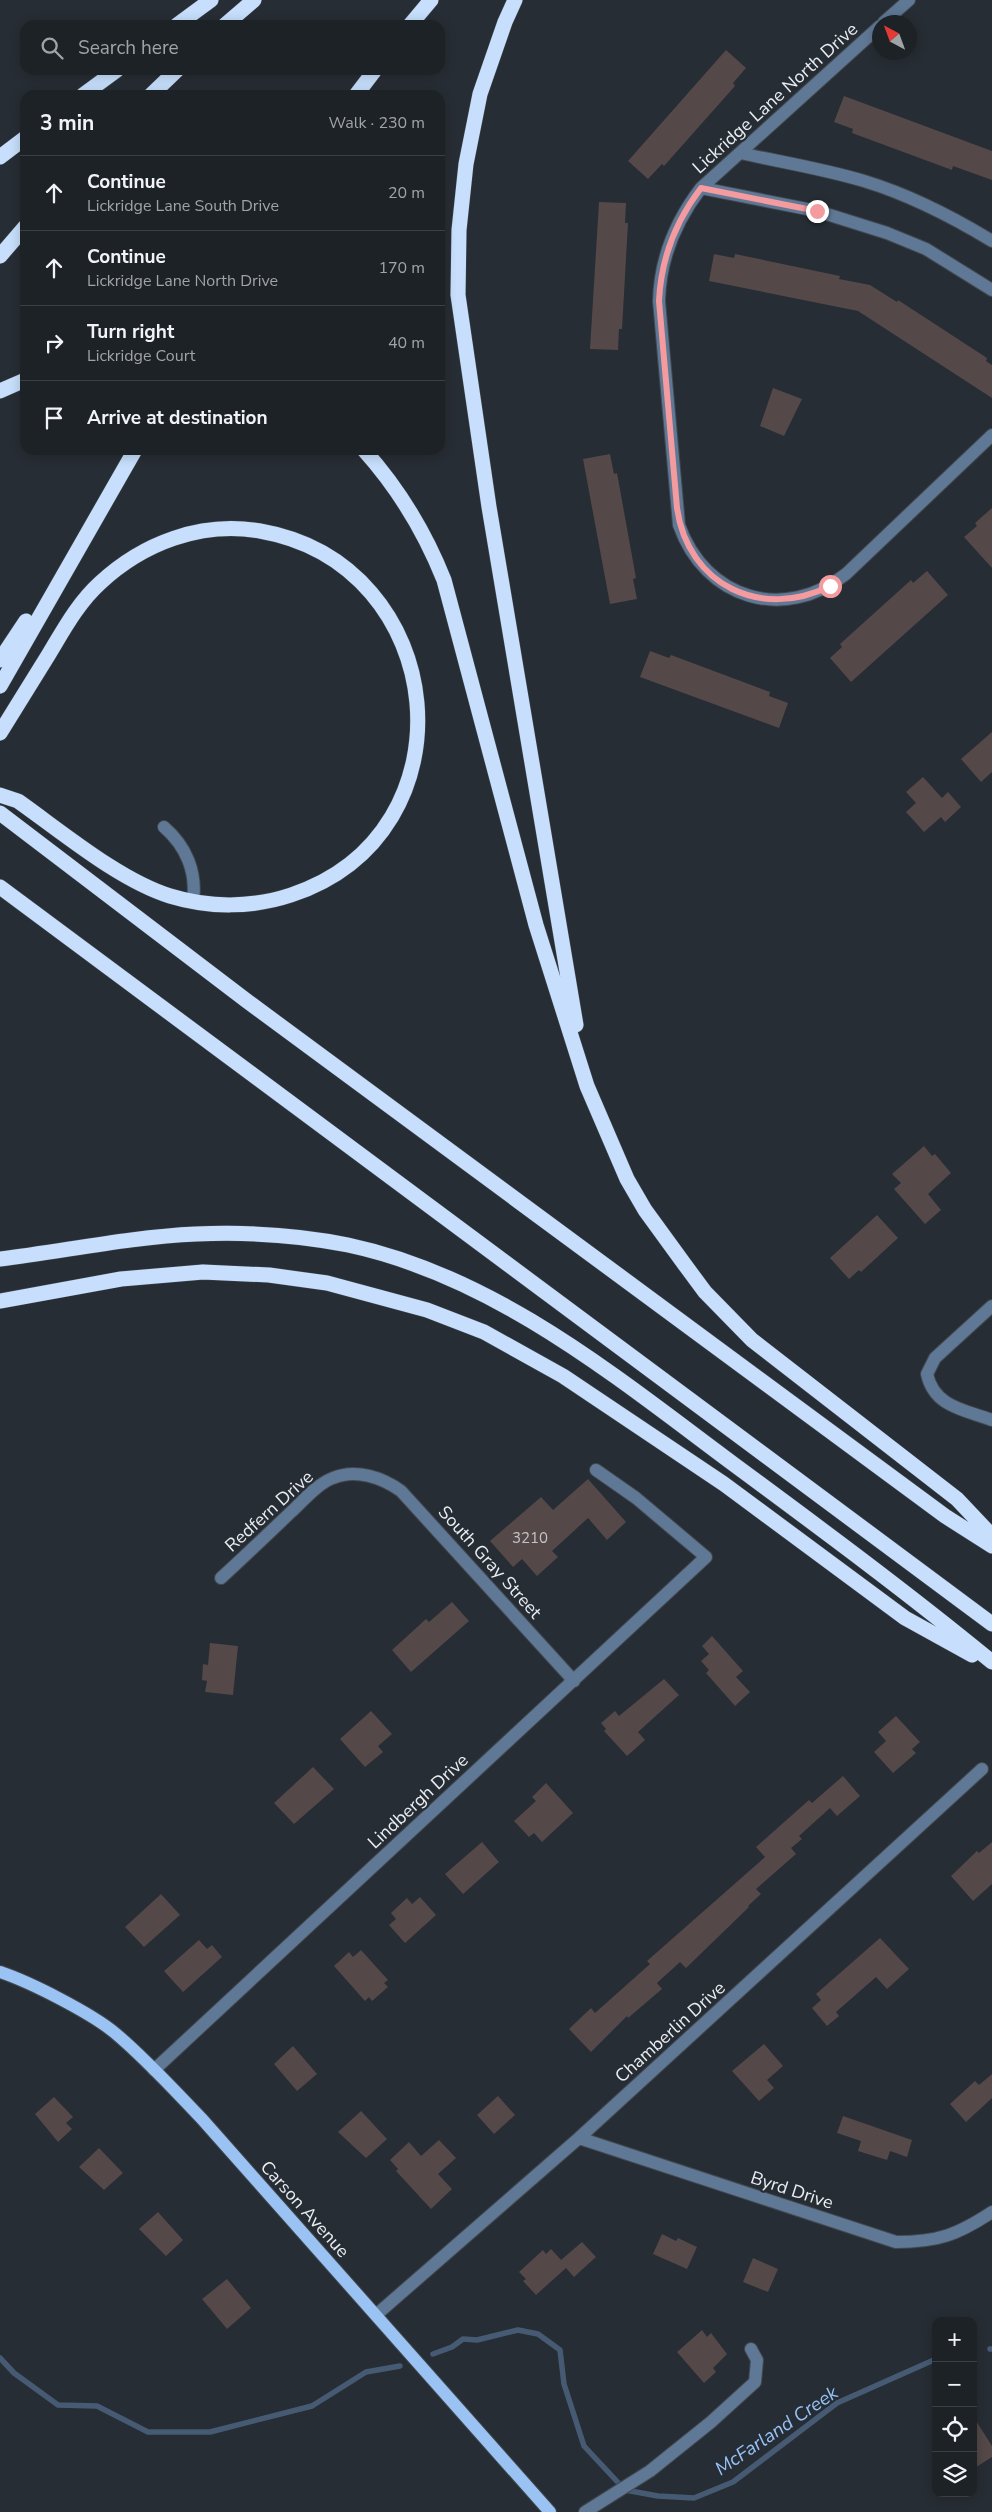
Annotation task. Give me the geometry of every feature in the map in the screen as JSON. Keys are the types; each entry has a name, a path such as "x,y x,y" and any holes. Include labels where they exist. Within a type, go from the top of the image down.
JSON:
{"highway":[{"path":"184,20 211,0"},
{"path":"231,20 254,0"},
{"path":"414,20 432,0"},
{"path":"515,0 505,22 480,94 466,164 459,230 458,295 491,516 546,854 587,1086"},
{"path":"90,90 110,75"},
{"path":"156,90 172,75"},
{"path":"360,90 370,75"},
{"path":"0,157 20,142"},
{"path":"0,256 20,233"},
{"path":"0,391 20,382"},
{"path":"0,686 132,455"},
{"path":"368,455 409,507 430,546 444,580 536,925 587,1086 627,1179 654,1224 706,1292 752,1340 957,1500 992,1536"},
{"path":"0,660 89,529"},
{"path":"0,733 72,616 99,584 130,559 161,543 180,535 220,529 270,533 316,550 355,577 378,601 395,627 407,656 416,689 419,721 416,752 407,784 394,814 375,840 351,863 310,888 280,899 232,906 170,896 139,883 18,801 0,795"},
{"path":"4,816 255,1007 945,1516 992,1546"},
{"path":"0,887 992,1624"},
{"path":"0,1258 153,1238 196,1234 247,1234 347,1245 389,1256 426,1270 469,1288 564,1340 918,1601 992,1664"},
{"path":"0,1301 121,1279 174,1273 238,1273 269,1275 335,1285 393,1300 458,1322 507,1344 563,1376 724,1484 905,1618 992,1664"}],"main road":[{"name":"Carson Avenue","path":"0,1972 53,1996 91,2017 114,2032 154,2070 202,2119 550,2512"}],"street":[{"name":"Lickridge Lane North Drive","path":"892,15 908,0"},
{"name":"Lickridge Lane North Drive","path":"872,33 701,188 683,213 675,229 663,264 660,282 660,319 680,525 695,557 720,582 752,596 770,600 787,600 819,592 846,574 992,435"},
{"path":"740,153 862,180 903,194 952,217 992,241"},
{"path":"701,188 817,211 887,233 926,249 992,290"},
{"path":"164,827 176,837 184,849 194,878 193,901"},
{"path":"992,1306 935,1358 927,1374 931,1389 941,1399 957,1409 992,1420"},
{"name":"Lindbergh Drive","path":"154,2070 706,1557 636,1498 596,1470"},
{"name":"Redfern Drive","path":"221,1578 310,1494 332,1478 348,1475 373,1476"},
{"name":"South Gray Street","path":"373,1476 386,1480 401,1491 574,1681"},
{"name":"Chamberlin Drive","path":"376,2315 579,2138 982,1769"},
{"name":"Byrd Drive","path":"579,2138 887,2240 922,2242 939,2239 965,2230 992,2212"},
{"path":"584,2512 637,2479 711,2422 755,2382 758,2360 751,2349"}],"building":[{"path":"726,50 746,68 733,83 735,86 664,166 662,164 648,179 628,161"},
{"path":"844,96 992,151 992,180 953,166 952,170 852,133 853,129 834,122"},
{"path":"599,202 626,203 625,223 628,223 622,329 619,329 618,350 590,349"},
{"path":"714,254 734,258 735,254 840,276 839,279 870,285 897,302 898,300 987,358 986,361 992,365 992,398 858,311 709,281"},
{"path":"773,388 802,399 784,436 760,426"},
{"path":"610,454 614,474 617,473 636,578 633,579 637,599 610,604 583,459"},
{"path":"992,508 992,568 964,537 977,526 975,523"},
{"path":"927,571 948,595 851,682 830,658 842,647 840,644 911,580 913,583"},
{"path":"650,651 669,658 671,655 770,692 769,696 788,703 779,728 640,677"},
{"path":"992,732 992,772 981,782 961,759"},
{"path":"923,777 942,798 948,792 961,807 945,822 941,817 924,832 906,812 916,803 906,792"},
{"path":"924,1146 932,1156 935,1154 951,1173 928,1194 941,1210 925,1224 894,1189 901,1183 892,1174"},
{"path":"877,1215 898,1238 861,1272 859,1270 849,1279 830,1258"},
{"path":"588,1479 626,1522 607,1540 588,1518 552,1551 558,1557 537,1576 522,1559 513,1567 490,1541 541,1497 553,1510"},
{"path":"452,1602 469,1621 411,1672 392,1650 426,1619 429,1622"},
{"path":"712,1636 743,1671 736,1677 750,1692 735,1706 706,1673 709,1670 701,1661 709,1654 702,1646"},
{"path":"210,1643 238,1646 233,1695 205,1692 207,1681 202,1680 203,1664 208,1665"},
{"path":"664,1679 679,1695 638,1732 645,1740 627,1756 604,1731 606,1729 601,1723 615,1711 619,1716"},
{"path":"371,1711 392,1734 378,1746 383,1752 365,1767 340,1739"},
{"path":"896,1716 920,1742 912,1749 916,1753 893,1773 874,1752 886,1741 878,1732"},
{"path":"313,1767 334,1789 294,1824 274,1803"},
{"path":"843,1776 860,1796 837,1816 830,1808 799,1836 802,1839 791,1848 796,1854 756,1889 761,1894 749,1907 686,1968 680,1962 657,1983 662,1989 628,2018 627,2016 591,2052 569,2029 591,2008 595,2013 650,1964 647,1961 765,1857 756,1847 809,1800 812,1803"},
{"path":"546,1783 573,1813 542,1842 534,1833 529,1837 514,1821 536,1801 532,1797"},
{"path":"482,1842 499,1862 463,1894 445,1874"},
{"path":"992,1842 992,1884 973,1901 951,1876 977,1851 979,1853"},
{"path":"161,1894 180,1915 144,1947 125,1927"},
{"path":"420,1897 436,1915 405,1943 389,1925 396,1919 391,1913 407,1898 412,1904"},
{"path":"880,1938 909,1969 887,1989 876,1977 836,2012 839,2016 827,2026 812,2008 821,2000 816,1994"},
{"path":"199,1940 207,1949 212,1945 222,1957 183,1992 164,1971"},
{"path":"361,1950 388,1980 384,1983 388,1987 372,2001 369,1997 365,2001 334,1966 349,1952 353,1957"},
{"path":"764,2044 783,2066 767,2080 774,2088 759,2101 732,2071"},
{"path":"293,2046 317,2074 297,2091 274,2064"},
{"path":"992,2074 992,2098 966,2122 950,2104 975,2081 979,2085"},
{"path":"498,2096 515,2115 494,2134 477,2115"},
{"path":"54,2097 73,2117 66,2123 72,2129 58,2142 35,2114"},
{"path":"361,2111 387,2139 366,2158 338,2132"},
{"path":"843,2116 912,2140 907,2157 890,2151 887,2160 858,2151 861,2141 837,2133"},
{"path":"439,2140 456,2158 438,2174 452,2189 431,2209 396,2171 398,2169 390,2160 409,2142 421,2156"},
{"path":"99,2148 123,2173 104,2190 79,2167"},
{"path":"158,2212 183,2240 166,2256 139,2229"},
{"path":"662,2234 676,2241 678,2238 697,2247 687,2269 653,2254"},
{"path":"582,2242 596,2257 574,2277 566,2268 536,2295 523,2281 526,2279 519,2272 543,2250 546,2254 551,2249 561,2260"},
{"path":"753,2258 778,2269 768,2292 743,2282"},
{"path":"227,2279 251,2308 227,2329 202,2299"},
{"path":"702,2330 707,2337 711,2333 727,2354 713,2368 716,2372 704,2383 677,2352"},
{"path":"977,2422 992,2446 992,2457 977,2466"}],"waterway":[{"name":"McFarland Creek","path":"433,2354 452,2347 463,2339 477,2340 518,2330 538,2334 560,2350 564,2384 584,2446 625,2490 658,2496 694,2498 733,2482 837,2403 932,2361"},
{"name":"McFarland Creek","path":"0,2358 14,2373 58,2405 97,2406 148,2432 210,2432 312,2406 366,2372 400,2366"}],"route":[{"path":"817,211 701,188 683,213 668,246 660,282 659,301 677,508 682,534 695,557 720,582 744,594 760,599 787,600 801,598 830,586"}]}
